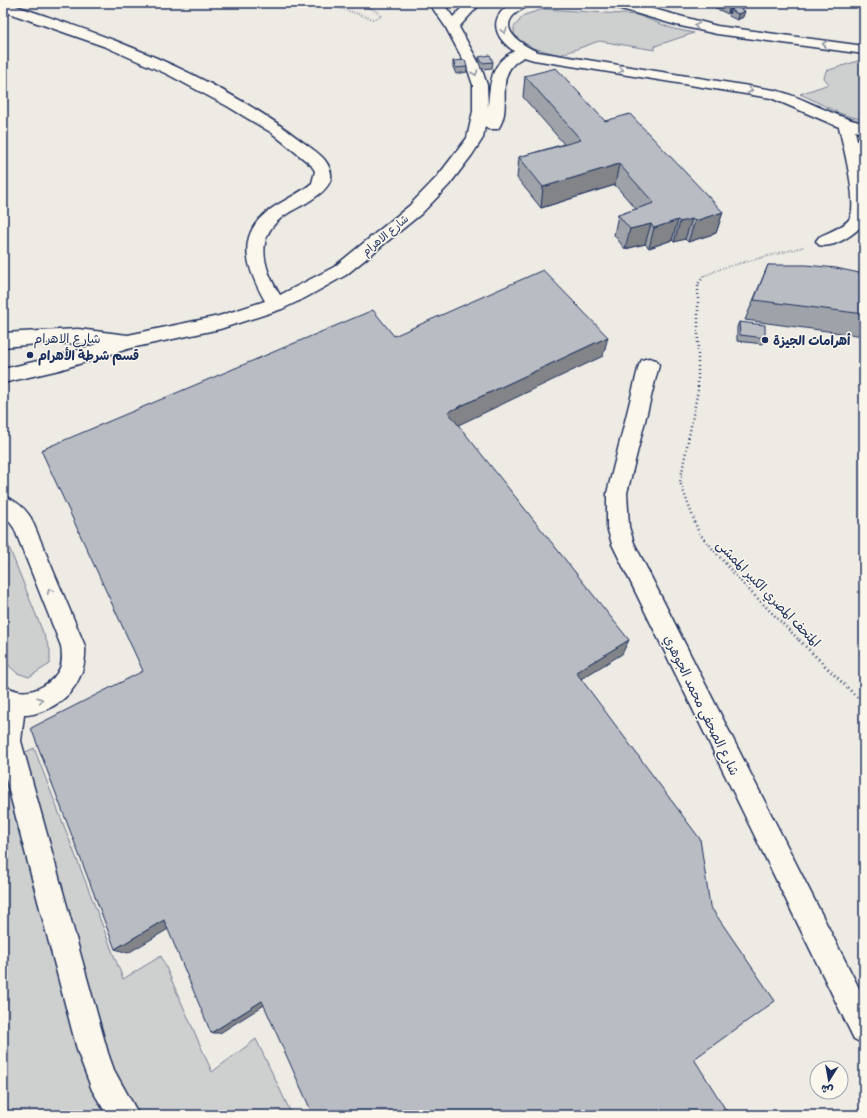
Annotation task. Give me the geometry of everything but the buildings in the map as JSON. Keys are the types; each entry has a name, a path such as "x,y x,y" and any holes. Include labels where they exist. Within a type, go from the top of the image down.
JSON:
{"street":[{"name":"شارع الاهرام","path":"3,376 66,361 130,341 220,322 276,304 310,288 340,271 415,210 443,181 476,138 481,111 480,85 474,67 452,26 436,3"},
{"path":"452,26 474,3"},
{"path":"524,3 508,14 502,25 503,31 509,42 523,52 545,59 774,94 800,103 846,125 864,128"},
{"path":"616,3 681,22 717,30 864,50"},
{"path":"3,6 104,41 172,71 232,102 277,130 318,162 323,168 324,176 321,184 314,191 276,214 260,231 256,241 254,252 262,280 276,304"},
{"path":"476,138 490,129 494,124 502,65 510,58 523,52"},
{"path":"825,241 851,226 860,213 861,198 846,125"},
{"name":"شارع الاهرام","path":"3,340 83,336 130,341"},
{"name":"شارع الصحفي محمد الجوهري","path":"649,365 617,493 618,527 623,544 864,1030"},
{"path":"3,505 17,515 23,524 73,646 75,656 74,666 69,677 52,695 28,704 9,700 8,724 10,747 93,1053 116,1111"}],"path":[{"path":"325,3 373,19 381,17 380,14 363,3"},
{"name":"المتحف المصري الكبير الممشى","path":"825,241 722,268 702,277 696,292 698,390 680,482 699,533 744,585 864,704"}],"shaded area":[{"path":"544,9 637,15 674,29 694,33 655,46 655,50 599,41 560,55 533,48 518,39 514,33 514,27 524,15"},
{"path":"864,59 864,119 839,113 800,94 829,84 824,78 826,71"},
{"path":"3,532 50,650 50,664 29,677 17,673 3,660"},
{"path":"34,748 123,979 161,956 212,1072 256,1039 292,1115 3,1115 3,763"}],"place":[{"name":"أهرامات الجيزة","path":"765,340"},
{"name":"قسم شرطة الأهرام","path":"30,355"}]}
